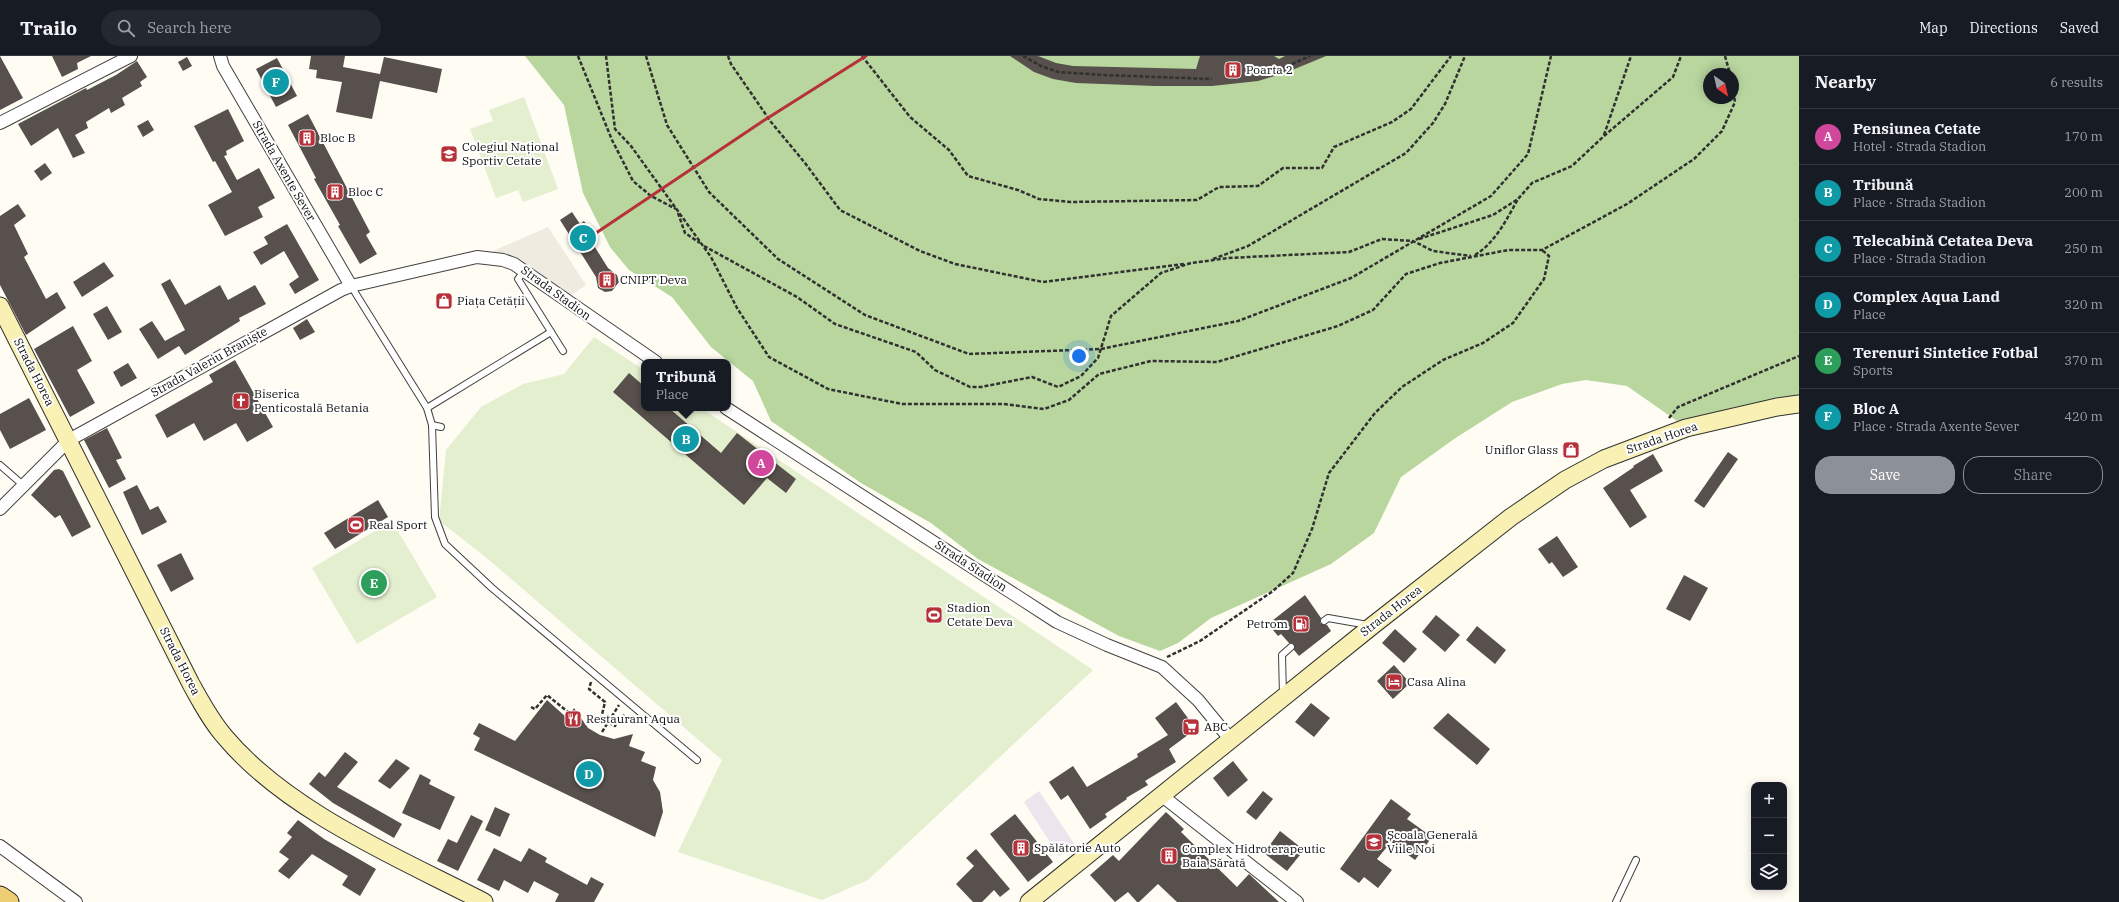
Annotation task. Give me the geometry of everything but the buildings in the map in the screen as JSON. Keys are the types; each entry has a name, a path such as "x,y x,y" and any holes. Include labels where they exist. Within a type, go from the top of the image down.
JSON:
{"main road":[{"name":"Strada Horea","path":"0,306 191,684 208,714 226,738 271,780 323,817 484,902"},
{"name":"Strada Horea","path":"1029,902 1283,696 1511,517 1565,480 1604,459 1686,428 1777,407 1799,404"},
{"path":"0,896 9,902"}],"street":[{"path":"0,123 131,56"},
{"name":"Strada Axente Sever","path":"220,56 223,66 351,286"},
{"name":"Strada Stadion","path":"351,286 477,257 503,260 525,270 592,319 652,359"},
{"name":"Strada Valeriu Braniște","path":"0,509 68,440 351,286"},
{"name":"Strada Stadion","path":"731,411 1057,622 1107,645 1144,658 1162,667 1198,700 1230,739"},
{"path":"1161,795 1297,902"},
{"path":"0,846 76,902"}],"lane":[{"path":"525,270 518,279 563,352"},
{"path":"351,286 427,408 432,425 435,517 445,544 492,588 697,760"},
{"path":"427,408 551,332"},
{"path":"432,425 441,427"},
{"path":"0,465 23,486"},
{"path":"1324,621 1328,618 1372,626"},
{"path":"1283,696 1282,655 1291,647"},
{"path":"1616,902 1636,860"}],"path":[{"path":"578,56 612,140 633,181 651,196 677,209 685,233 702,245 797,297 835,324 916,352 935,370 970,387 981,387 1032,377 1058,387 1081,376 1098,358 1111,316 1161,273 1191,263"},
{"path":"606,56 615,129 631,146 711,257 737,308 770,357 828,389 902,404 1004,404 1044,408 1069,400 1099,374 1151,361 1217,362 1338,326 1373,310 1406,274 1440,263 1508,250 1542,250 1627,204 1694,159 1722,131 1734,104"},
{"path":"646,56 667,125 709,192 778,259 865,315 969,354 1100,349 1238,321 1352,278 1491,196 1528,154 1551,56"},
{"path":"728,56 731,64 771,122 840,210 920,251 955,264 1043,282 1229,258 1349,252 1382,239 1413,241 1493,215 1518,199"},
{"path":"862,56 910,117 949,150 968,176 1018,190 1039,199 1071,202 1197,200 1220,187 1258,186 1282,168 1322,168 1334,147 1392,122 1411,109 1451,56"},
{"path":"1023,56 1041,66 1058,72 1212,78"},
{"path":"1257,72 1283,68 1310,56"},
{"path":"1207,261 1248,246 1406,153 1433,123 1441,110 1465,56"},
{"path":"1604,136 1632,56"},
{"path":"1413,241 1433,251 1474,257 1483,250 1502,227 1518,199 1532,183 1572,166 1604,136 1673,77 1681,56"},
{"path":"1725,56 1728,68"},
{"path":"1144,658 1164,659 1200,641 1273,591 1293,573 1312,529 1329,473 1375,413 1402,387 1443,360 1483,343 1513,323 1544,279 1549,256 1542,250"},
{"path":"1666,422 1678,407 1799,356"},
{"path":"594,674 588,689 605,702 601,719 615,726 624,713 629,717"},
{"path":"531,707 535,709 547,695 568,712"},
{"path":"602,732 624,699"}],"shaded area":[{"path":"548,227 586,285 570,296 493,251"},
{"path":"1039,791 1075,845 1059,856 1024,802"}],"green space":[{"path":"525,56 1799,56 1799,396 1677,421 1627,386 1586,380 1562,384 1512,402 1454,439 1401,477 1374,533 1331,564 1211,618 1178,643 1160,651 1119,636 978,559 931,523 861,483 771,421 753,381 731,363 731,359 726,359 711,347 672,297 629,270 610,247 583,193 564,105"},
{"path":"524,97 558,189 523,202 518,190 496,198 470,129 493,121 489,110"},
{"path":"594,337 641,368 641,411 705,411 1093,670 868,880 822,900 678,852 722,760 482,554 439,521 446,450 481,407 523,384 564,374"},
{"path":"392,521 437,597 357,644 312,568"}],"railway":[{"path":"593,235 763,121 866,56"}],"place":[{"name":"Poarta 2","path":"1233,70"},
{"name":"Bloc A","path":"276,82"},
{"name":"Bloc B","path":"307,138"},
{"name":"Colegiul Național Sportiv Cetate","path":"449,154"},
{"name":"Bloc C","path":"335,192"},
{"name":"Telecabină Cetatea Deva","path":"583,238"},
{"name":"CNIPT Deva","path":"607,280"},
{"name":"Piața Cetății","path":"444,301"},
{"name":"Biserica Penticostală Betania","path":"241,401"},
{"name":"Tribună","path":"686,439"},
{"name":"Uniflor Glass","path":"1571,450"},
{"name":"Pensiunea Cetate","path":"761,463"},
{"name":"Real Sport","path":"356,525"},
{"name":"Terenuri Sintetice Fotbal","path":"374,583"},
{"name":"Stadion Cetate Deva","path":"934,615"},
{"name":"Petrom","path":"1301,624"},
{"name":"Casa Alina","path":"1394,682"},
{"name":"Restaurant Aqua","path":"573,719"},
{"name":"ABC","path":"1191,727"},
{"name":"Complex Aqua Land","path":"589,774"},
{"name":"Școala Generală Viile Noi","path":"1374,842"},
{"name":"Spălătorie Auto","path":"1021,848"},
{"name":"Complex Hidroterapeutic Baia Sărată","path":"1169,856"}]}
